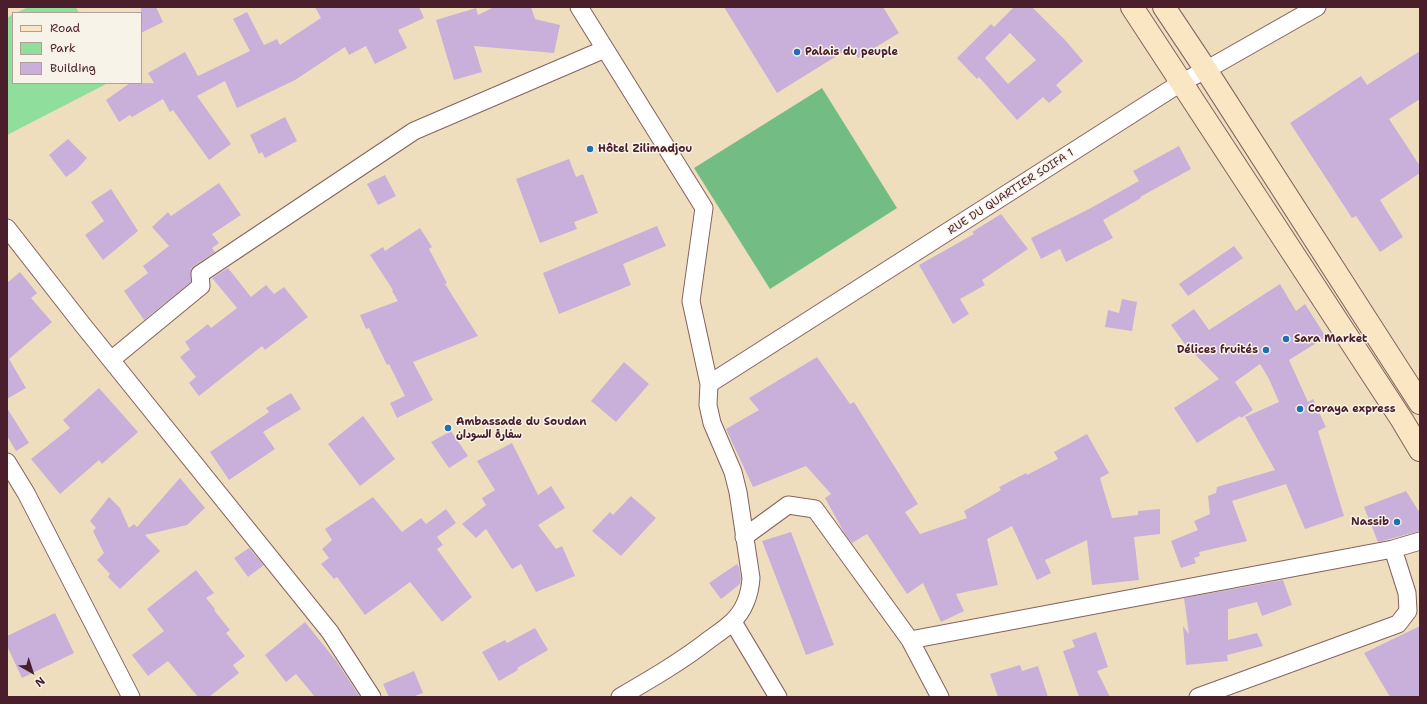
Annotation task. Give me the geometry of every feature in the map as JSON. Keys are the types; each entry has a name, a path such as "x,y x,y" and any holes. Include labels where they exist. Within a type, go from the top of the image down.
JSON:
{"main road":[{"path":"1132,7 1402,420 1420,450"},
{"path":"1164,7 1418,394"}],"street":[{"path":"579,7 704,208 691,300 710,384 708,405 712,422 733,472 738,492 744,536 750,563 750,590 742,609 733,622 696,650 631,694"},
{"name":"RUE DU QUARTIER SOIFA 1","path":"710,384 1182,82 1317,7"},
{"path":"111,360 201,286 200,274 414,131 605,49"},
{"path":"7,228 330,632 372,697"},
{"path":"7,462 26,493 131,697"},
{"path":"744,536 788,505 815,509 910,640 940,697"},
{"path":"910,640 1393,549 1420,541"},
{"path":"1198,697 1398,624 1408,611 1407,593 1393,549"},
{"path":"733,622 778,697"}],"green space":[{"path":"28,7 76,7 78,12 18,12"},
{"path":"12,15 12,84 106,84 7,135 7,18"},
{"path":"822,88 897,208 770,289 694,168"}],"building":[{"path":"141,7 156,7 163,22 142,32"},
{"path":"315,7 419,7 424,18 398,30 407,48 375,64 366,46 349,55 345,47 295,80 237,108 225,81 197,96 231,144 209,160 173,110 170,112 163,99 132,117 130,115 119,122 106,100 129,84 154,83 148,73 185,52 198,76 250,51 233,19 247,12 264,45 277,39 280,45 321,18"},
{"path":"494,7 531,7 535,19 560,25 554,53 474,46 482,72 454,80 436,20 476,8 478,15"},
{"name":"Palais du peuple","path":"724,7 883,7 899,33 858,58 851,47 777,93"},
{"path":"1014,7 1032,7 1066,41 1083,61 1056,85 1062,92 1049,103 1043,97 1017,120 979,77 977,79 957,58 991,24 994,27","holes":["1010,33 1036,60 1008,84 985,58"]},
{"path":"1420,51 1420,99 1389,119 1420,166 1420,173 1380,200 1403,237 1380,252 1356,216 1352,218 1290,123 1361,76 1367,85"},
{"path":"285,117 297,141 265,158 262,152 259,154 250,135"},
{"path":"68,139 87,158 77,169 66,177 49,155"},
{"path":"1179,146 1191,169 1140,197 1141,198 1103,220 1113,238 1066,262 1060,249 1041,259 1031,238 1089,209 1139,181 1133,171"},
{"path":"569,159 576,177 583,174 598,213 574,222 577,229 540,243 516,179"},
{"path":"385,175 396,196 378,205 367,184"},
{"path":"219,183 241,215 212,234 219,243 212,248 215,252 191,269 191,282 144,320 124,291 148,273 143,266 169,246 152,227 168,212 171,216"},
{"path":"111,189 138,231 103,260 85,235 104,221 91,202"},
{"path":"1001,214 1028,249 982,280 985,285 960,299 969,314 953,324 919,265 974,234 972,232"},
{"path":"657,226 666,246 623,264 631,285 559,314 543,273"},
{"path":"420,228 432,247 429,249 447,283 445,284 478,336 413,362 433,400 397,418 390,403 405,396 389,364 387,365 369,328 366,329 360,315 398,301 392,291 393,290 370,255 383,247 385,251"},
{"path":"1234,246 1243,258 1188,296 1179,284"},
{"path":"228,268 251,297 266,285 274,294 284,287 308,317 265,350 262,346 199,396 189,383 196,377 180,357 190,349 185,342 208,324 211,328 237,308 212,278"},
{"path":"20,272 37,293 31,298 52,322 9,359 26,388 7,399 7,283"},
{"path":"1280,284 1296,311 1305,304 1326,337 1289,360 1308,402 1313,399 1326,427 1318,431 1344,516 1305,529 1286,484 1232,501 1247,541 1199,552 1200,556 1194,558 1196,563 1181,568 1171,541 1198,530 1194,521 1210,514 1208,496 1216,493 1217,487 1275,470 1245,417 1279,402 1269,379 1260,364 1235,382 1253,410 1241,418 1240,416 1197,443 1174,408 1219,379 1184,343 1171,325 1194,309 1209,330"},
{"path":"1122,299 1137,302 1132,331 1105,327 1108,310 1119,313"},
{"path":"817,357 850,404 854,402 918,504 905,512 920,534 967,518 964,511 1001,490 999,487 1058,459 1054,452 1087,434 1109,473 1100,478 1112,518 1138,515 1138,511 1160,509 1160,534 1134,537 1139,580 1092,585 1087,540 1045,560 1051,573 1037,580 1012,526 987,539 998,585 956,594 964,611 941,622 923,583 907,594 867,534 852,543 845,534 825,498 831,494 806,466 753,487 726,429 759,410 749,398"},
{"path":"624,362 649,384 616,422 591,401"},
{"path":"99,388 138,432 102,464 99,460 60,494 31,459 70,428 63,420"},
{"path":"291,393 301,409 263,432 275,449 229,480 210,452 269,412 266,408"},
{"path":"7,408 29,443 16,451 7,436"},
{"path":"363,416 395,459 360,486 328,444"},
{"path":"451,431 468,456 449,468 431,442"},
{"path":"512,443 538,495 551,486 565,508 538,525 556,549 562,546 575,576 536,592 521,564 512,569 486,529 476,538 462,524 486,505 482,498 495,490 477,461"},
{"path":"180,478 205,508 187,525 145,535 160,551 120,589 108,577 110,574 97,560 104,553 93,531 96,528 90,521 109,497 120,508 129,528 134,524 137,527"},
{"path":"1406,491 1420,513 1420,531 1378,542 1364,507"},
{"path":"631,496 656,518 621,556 592,531 610,512 613,515"},
{"path":"373,497 402,532 421,518 426,524 446,509 456,523 437,537 443,545 437,549 472,597 442,622 410,582 365,615 337,577 334,579 321,564 329,558 322,549 332,540 325,529"},
{"path":"791,532 834,645 806,655 762,541"},
{"path":"249,548 264,565 248,577 234,558"},
{"path":"737,564 741,578 740,584 721,599 709,583"},
{"path":"196,570 214,593 206,598 230,630 226,633 245,656 233,665 239,673 209,697 198,697 168,661 148,676 132,655 164,631 147,609"},
{"path":"1283,580 1292,605 1262,616 1257,602 1228,609 1228,640 1257,633 1263,646 1227,655 1228,661 1186,665 1183,626 1189,634 1184,598"},
{"path":"55,613 74,653 22,678 7,646 7,636"},
{"path":"305,622 337,662 360,697 315,697 296,674 286,682 265,655"},
{"path":"1420,626 1420,697 1390,697 1364,653"},
{"path":"535,628 548,650 517,668 518,670 499,681 482,652 505,640 507,643"},
{"path":"1096,632 1108,667 1097,671 1110,697 1079,697 1063,651 1075,647 1072,640"},
{"path":"1020,665 1022,671 1038,666 1048,697 998,697 990,674"},
{"path":"414,671 423,693 412,697 389,697 383,684"}],"place":[{"name":"Palais du peuple","path":"797,52"},
{"name":"Hôtel Zilimadjou","path":"590,149"},
{"name":"Sara Market","path":"1286,339"},
{"name":"Délices fruités","path":"1266,350"},
{"name":"Coraya express","path":"1300,409"},
{"name":"Ambassade du Soudan سفارة السودان","path":"448,428"},
{"name":"Nassib","path":"1397,522"}]}
